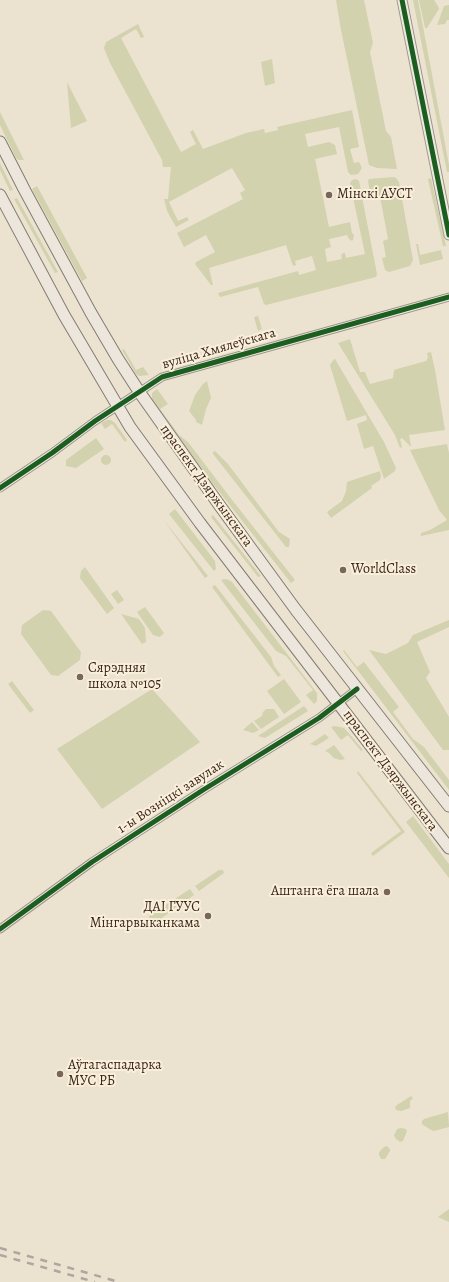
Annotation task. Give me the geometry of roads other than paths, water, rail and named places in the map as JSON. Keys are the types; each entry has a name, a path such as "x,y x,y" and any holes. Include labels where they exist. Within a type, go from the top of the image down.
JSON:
{"main road":[{"name":"праспект Дзяржынскага","path":"0,142 24,190 91,313 118,360 140,393 265,567 357,689 449,806"},
{"name":"праспект Дзяржынскага","path":"0,195 64,315 130,427 182,499 449,848"}],"street":[{"path":"402,0 449,235"},
{"name":"вуліца Хмялеўскага","path":"0,488 162,377 449,297"},
{"name":"1-ы Возніцкі завулак","path":"0,929 99,858 203,790 312,722 357,689"}],"railway":[{"path":"0,1248 119,1282"},
{"path":"0,1255 95,1282"}],"place":[{"name":"Мінскі АУСТ","path":"329,195"},
{"name":"WorldClass","path":"343,570"},
{"name":"Сярэдняя школа №105","path":"80,677"},
{"name":"Аштанга ёга шала","path":"387,892"},
{"name":"ДАІ ГУУС Мінгарвыканкама","path":"208,916"},
{"name":"Аўтагаспадарка МУС РБ","path":"60,1074"}]}
